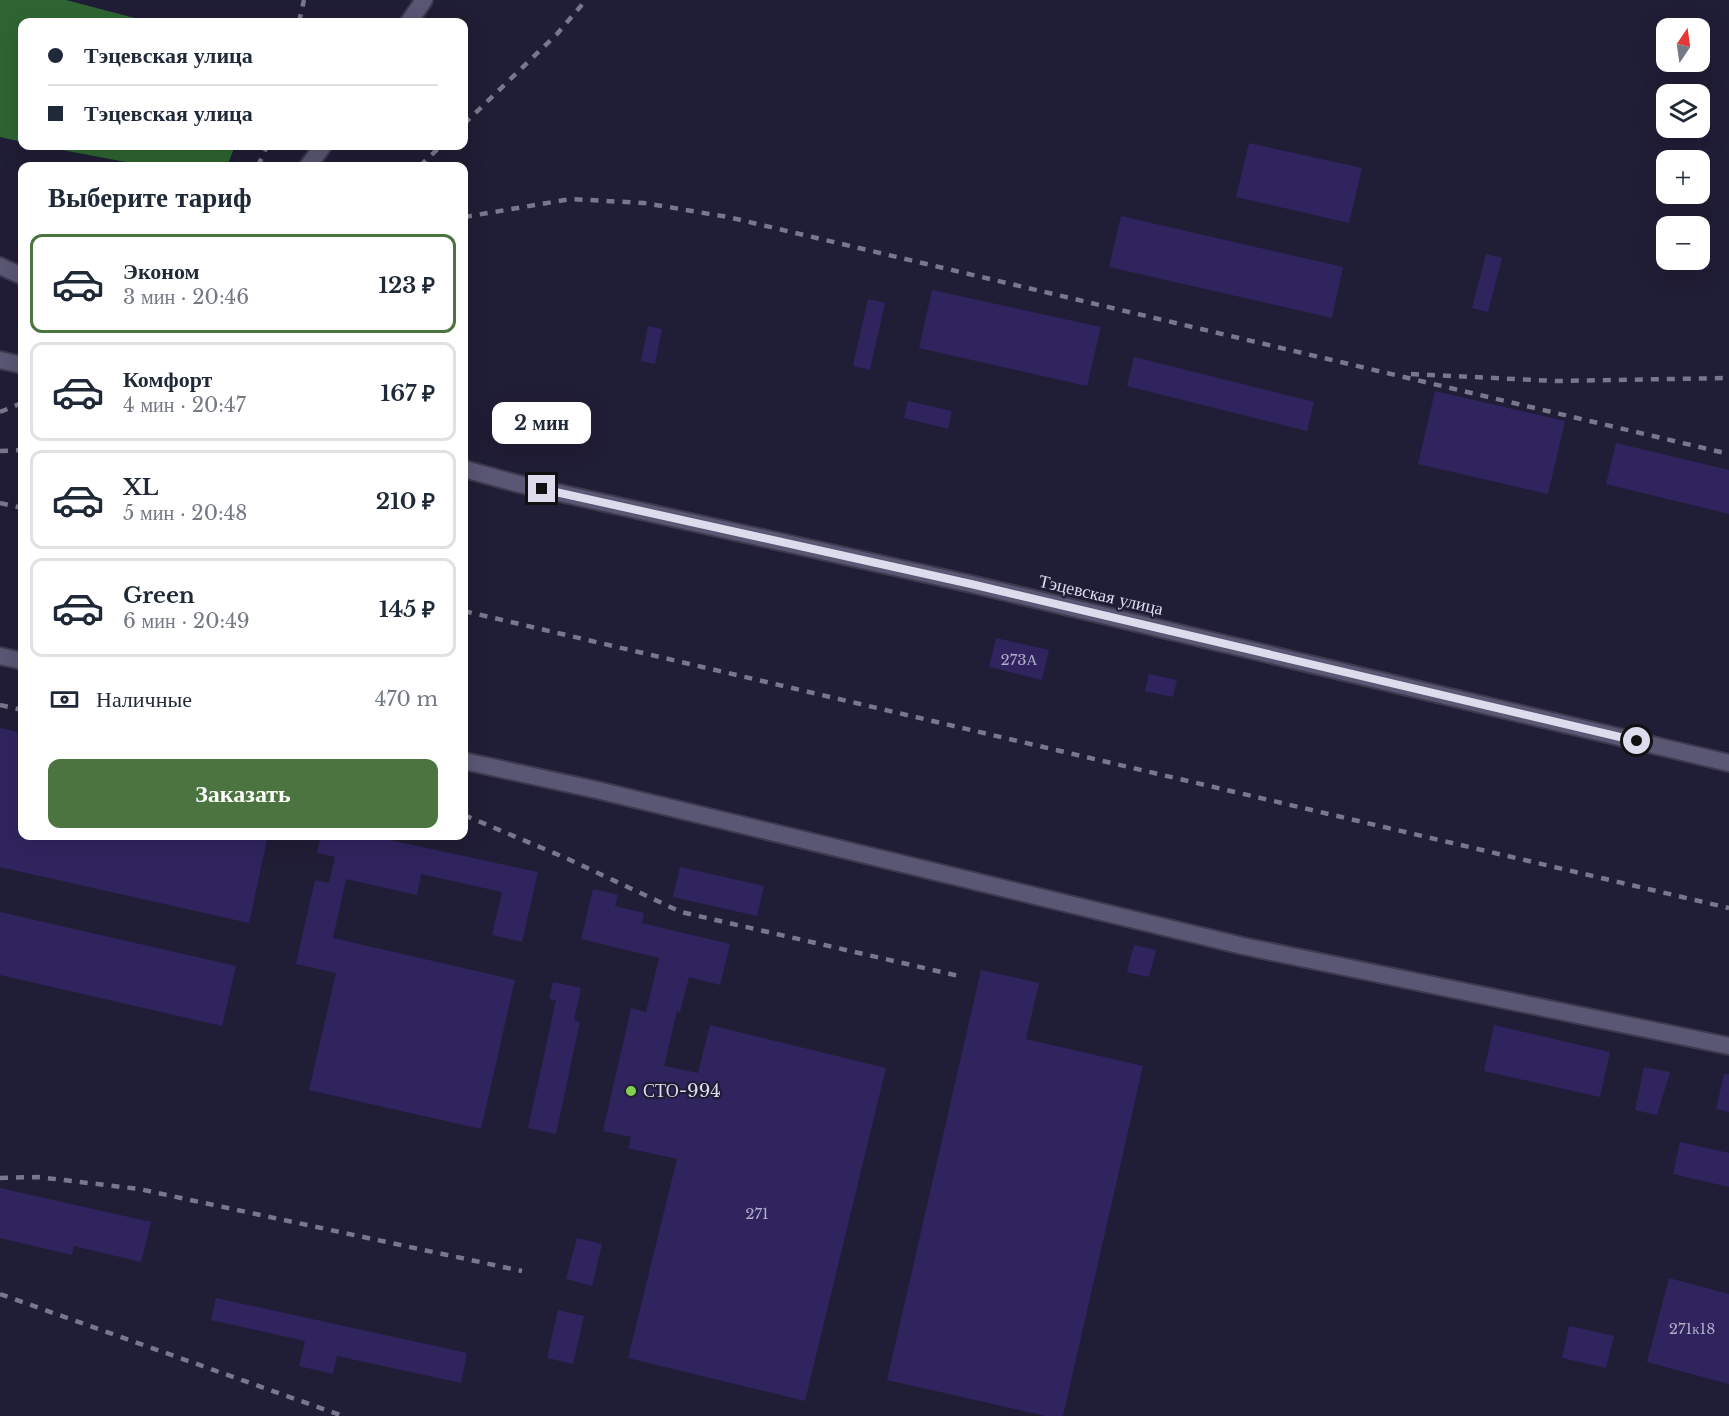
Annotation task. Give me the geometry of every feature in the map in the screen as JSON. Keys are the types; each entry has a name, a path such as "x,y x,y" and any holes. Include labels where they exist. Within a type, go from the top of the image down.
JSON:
{"street":[{"path":"412,18 424,0"},
{"path":"0,266 18,274"},
{"path":"0,360 18,364"},
{"name":"Тэцевская улица","path":"468,470 519,484 995,589 1729,763"},
{"path":"0,656 18,660"},
{"path":"468,762 608,793 1243,946 1729,1046"}],"green space":[{"path":"0,0 66,0 135,18 18,18 18,141 0,137"},
{"path":"62,150 233,150 229,162 126,162"}],"building":[{"path":"1249,143 1362,168 1349,223 1236,197"},
{"path":"1121,216 1343,267 1332,318 1109,267"},
{"path":"1486,254 1502,258 1488,312 1472,308"},
{"path":"932,290 1101,327 1087,386 919,348"},
{"path":"868,299 885,303 870,370 853,366"},
{"path":"648,326 662,329 655,364 641,361"},
{"path":"1134,357 1314,402 1307,431 1127,386"},
{"path":"1435,391 1565,421 1548,494 1418,464"},
{"path":"908,401 952,411 948,429 904,418"},
{"path":"1616,443 1729,470 1729,514 1606,484"},
{"path":"996,638 1049,650 1042,680 989,667"},
{"path":"1149,674 1177,680 1173,697 1145,691"},
{"path":"0,728 18,732 18,840 267,840 249,923 0,867"},
{"path":"320,840 390,840 538,872 522,942 492,935 502,892 421,874 417,895 346,879 333,938 515,980 481,1129 309,1090 336,973 296,964 315,880 329,883 335,857 317,853"},
{"path":"680,867 764,886 757,916 673,897"},
{"path":"593,889 618,895 615,906 644,913 642,923 730,944 720,985 689,977 680,1012 677,1011 664,1066 698,1073 710,1025 886,1068 805,1401 628,1358 677,1159 628,1148 631,1137 603,1131 631,1008 646,1012 659,958 581,939"},
{"path":"0,912 236,966 222,1026 0,975"},
{"path":"1134,945 1156,950 1149,977 1127,972"},
{"path":"981,970 1039,983 1026,1039 1143,1066 1063,1416 1046,1416 887,1380"},
{"path":"553,982 581,988 574,1020 580,1022 556,1134 528,1128 556,1000 549,999"},
{"path":"1494,1025 1610,1052 1600,1097 1484,1071"},
{"path":"1644,1067 1670,1072 1657,1115 1635,1110"},
{"path":"1724,1074 1729,1074 1729,1112 1716,1109"},
{"path":"1680,1142 1729,1153 1729,1187 1673,1174"},
{"path":"0,1188 151,1222 141,1262 74,1246 72,1255 0,1238"},
{"path":"577,1238 602,1244 592,1286 566,1279"},
{"path":"1669,1278 1729,1294 1729,1384 1647,1362"},
{"path":"216,1298 467,1353 461,1383 337,1356 333,1374 299,1366 305,1341 211,1320"},
{"path":"558,1310 584,1316 573,1364 547,1358"},
{"path":"1569,1326 1614,1336 1606,1368 1562,1358"}],"railway":[{"path":"300,18 304,0"},
{"path":"468,120 557,34 586,0"},
{"path":"260,162 265,150"},
{"path":"424,162 437,150"},
{"path":"468,216 571,199 644,203 728,217 1729,454"},
{"path":"1411,374 1556,381 1729,378"},
{"path":"0,412 18,405"},
{"path":"0,451 18,450"},
{"path":"0,503 18,507"},
{"path":"468,612 1729,908"},
{"path":"0,705 18,709"},
{"path":"468,817 568,859 681,912 959,976"},
{"path":"0,1178 38,1177 139,1189 522,1271"},
{"path":"0,1294 343,1416"}],"place":[{"name":"СТО-994","path":"631,1091"}],"route":[{"path":"542,489 971,584 1637,741"}]}
